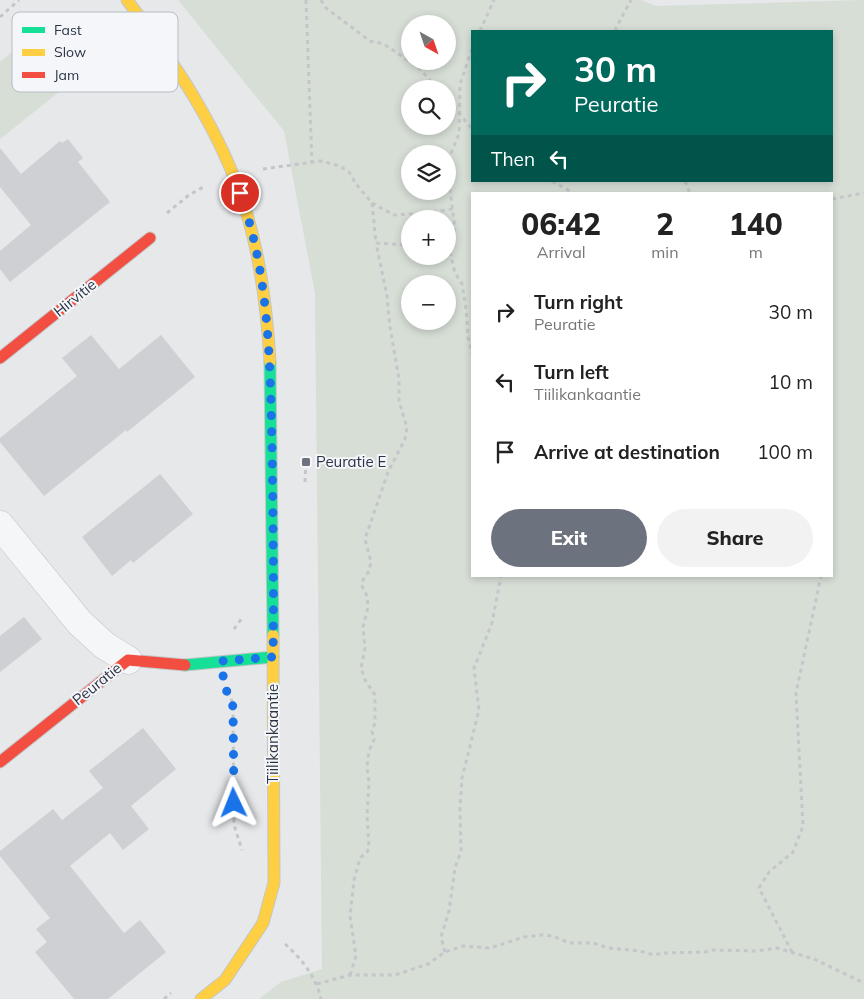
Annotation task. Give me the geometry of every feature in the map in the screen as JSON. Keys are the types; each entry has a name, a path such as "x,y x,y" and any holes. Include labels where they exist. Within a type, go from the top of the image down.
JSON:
{"street":[{"name":"Tiilikankaantie","path":"127,0 136,12"},
{"name":"Tiilikankaantie","path":"178,70 216,135 246,209 263,287 268,334 271,402 274,883 263,923 225,980 201,999"},
{"name":"Hirvitie","path":"0,358 150,238"},
{"path":"0,524 80,623 104,645 128,660"},
{"name":"Peuratie","path":"0,762 128,660 180,666 273,657"}],"path":[{"path":"0,17 19,0"},
{"path":"306,0 312,163"},
{"path":"321,0 326,8 370,41 384,44 418,67 430,80"},
{"path":"480,30 494,0"},
{"path":"616,30 631,0"},
{"path":"150,238 164,216 189,195 210,183 258,170 321,161 340,166 350,172 356,184 372,203 394,215 425,214 453,209 448,161 459,134 460,84 471,52"},
{"path":"456,111 471,128"},
{"path":"554,182 571,192"},
{"path":"833,199 864,193"},
{"path":"350,975 356,956 350,916 354,880 360,858 369,848 367,815 369,783 367,767 369,751 374,740 372,731 375,723 375,695 360,668 365,648 363,627 368,607 362,586 371,562 365,539 388,472 404,440 407,428 399,402 399,379 390,327 388,296 376,244 372,203"},
{"path":"376,244 401,245"},
{"path":"453,265 455,273 462,284 471,350"},
{"path":"445,952 441,937 449,911 455,868 461,851 460,810 462,778 479,710 474,668 492,623 501,577"},
{"path":"793,952 759,888 769,872 793,852 803,826 796,693 820,577"},
{"path":"243,854 234,825 233,707 230,695 224,688 222,661 223,639 236,627 245,612"},
{"path":"321,999 317,984 350,975 395,975 428,964 445,952 463,946 490,948 524,937 542,935 552,936 569,942 593,943 608,948 640,951 654,955 663,952 757,951 777,948 814,959 864,983"},
{"path":"164,999 171,993"}],"shaded area":[{"path":"178,0 641,0 656,6 864,0 864,999 259,999 281,982 322,969 315,293 284,131"},
{"path":"12,52 12,92 59,92 0,139 0,62"}],"building":[{"path":"68,139 83,158 78,162 110,202 10,282 0,269 0,251 31,225 0,187 0,148 21,174 60,141 62,143"},
{"path":"91,335 119,369 161,335 195,377 44,496 0,442 0,438 77,376 62,358"},
{"path":"160,474 193,514 133,563 131,560 112,576 82,537"},
{"path":"24,617 42,639 0,672 0,636"},
{"path":"143,728 176,769 131,806 149,829 123,850 110,833 70,866 124,933 140,920 166,952 108,999 74,999 35,952 47,942 36,929 50,918 0,856 0,851 53,809 62,820 103,788 89,771"}],"traffic: fast":[{"path":"270,362 273,635"},
{"path":"185,665 273,657"}],"traffic: slow":[{"path":"127,0 136,12"},
{"path":"178,72 210,125 235,180 245,208 259,265 265,304 270,362"},
{"path":"201,999 225,980 263,923 274,883 273,635"}],"traffic: jam":[{"path":"0,358 150,238"},
{"path":"0,762 128,660 185,665"}],"place":[{"name":"Peuratie E","path":"306,462"}],"route":[{"path":"234,803 233,707 230,695 224,688 222,661 273,657 274,570 271,392 268,334 263,287 254,240 240,193"}]}
